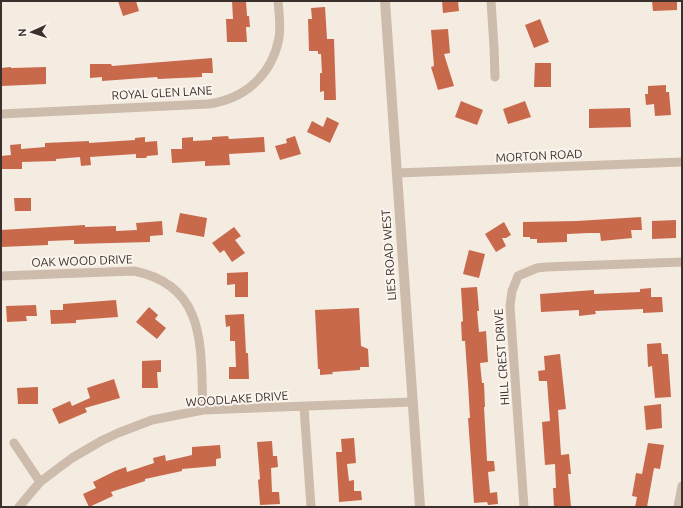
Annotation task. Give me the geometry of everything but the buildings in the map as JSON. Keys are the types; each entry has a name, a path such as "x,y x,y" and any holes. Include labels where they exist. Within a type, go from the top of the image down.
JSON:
{"street":[{"name":"ROYAL GLEN LANE","path":"1,114 208,104 231,98 240,94 261,78 273,57 279,37 278,1"},
{"name":"LIES ROAD WEST","path":"385,1 420,507"},
{"path":"491,1 495,77"},
{"name":"MORTON ROAD","path":"397,173 682,162"},
{"name":"HILL CREST DRIVE","path":"524,507 510,306 511,297 518,276 537,268 546,267 682,262"},
{"name":"OAK WOOD DRIVE","path":"1,276 134,271 153,276 175,288 193,314 198,330 203,410"},
{"name":"WOODLAKE DRIVE","path":"19,507 40,482 88,448 118,433 152,420 203,410 412,402"},
{"path":"304,407 311,507"},
{"path":"14,443 40,482"},
{"path":"678,507 682,486"}]}
